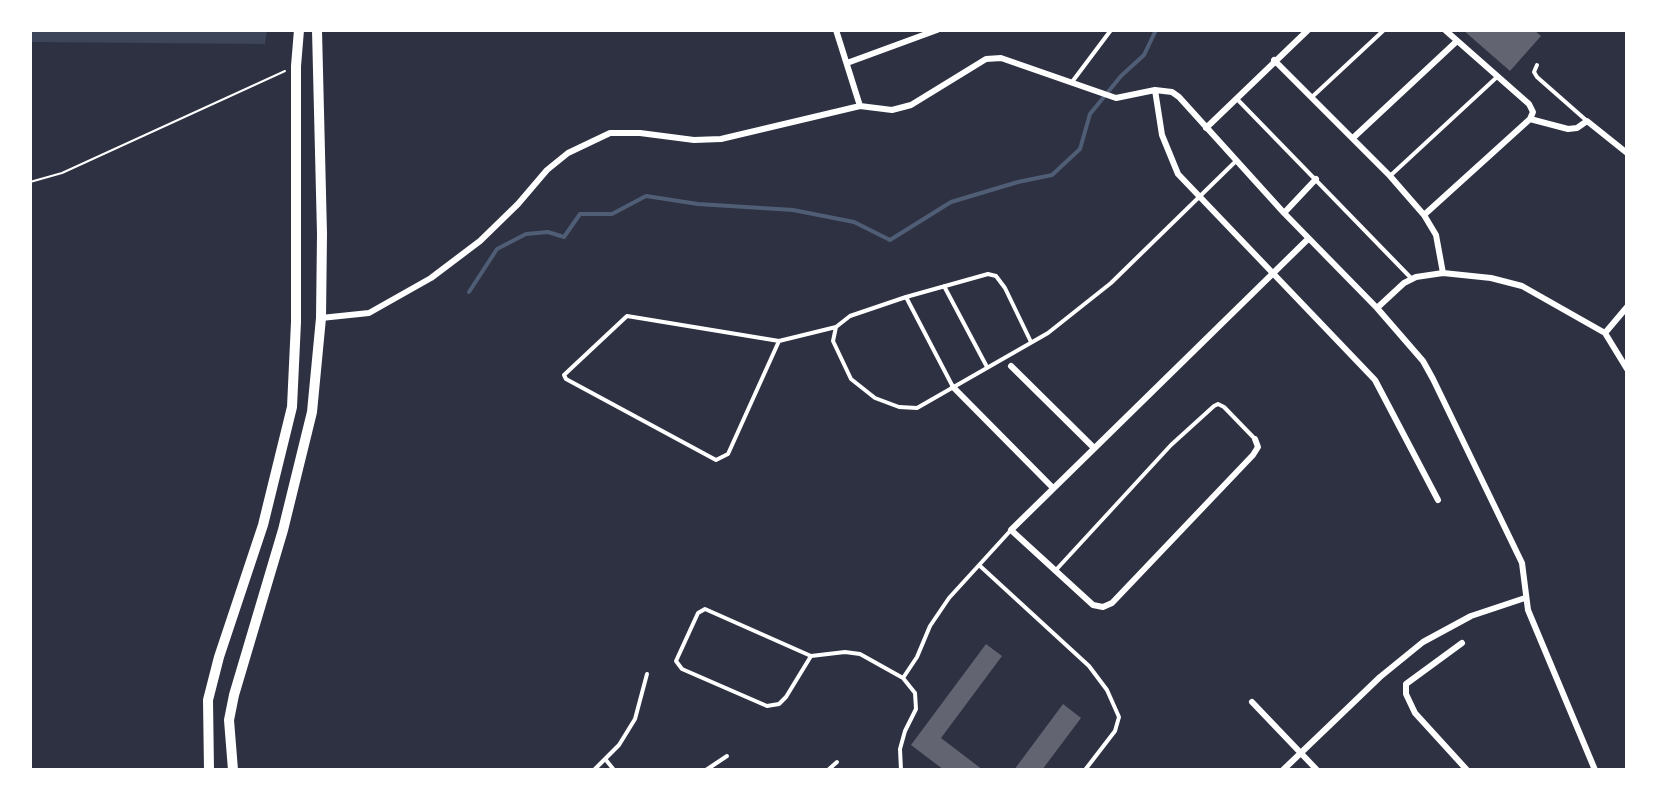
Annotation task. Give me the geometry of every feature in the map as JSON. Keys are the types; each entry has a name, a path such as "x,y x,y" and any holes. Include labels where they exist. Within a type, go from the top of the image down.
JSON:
{"main road":[{"path":"209,770 208,700 219,657 263,525 292,408 296,322 298,30"},
{"path":"233,770 229,720 234,695 283,531 312,412 321,318 322,234 316,30"},
{"path":"263,525 283,531"}],"street":[{"path":"836,30 860,106"},
{"path":"848,63 937,30"},
{"path":"1206,128 1274,60 1308,30"},
{"path":"1424,215 1530,119 1533,112 1528,104 1445,30"},
{"path":"1353,138 1457,41"},
{"path":"321,318 369,313 431,278 480,241 518,204 547,170 567,153 610,133 640,133 694,140 720,139 860,106 892,110 912,105 986,59 1001,58 1116,98 1155,90 1172,92 1308,239 1377,308 1422,361 1433,379 1522,563 1526,581 1525,598 1540,640 1595,770"},
{"path":"1274,60 1390,176 1424,215 1436,235 1443,273"},
{"path":"1155,90 1162,135 1170,161 1185,183 1380,387 1438,500"},
{"path":"1530,119 1568,129 1577,128 1587,121 1627,153"},
{"path":"1284,213 1316,179"},
{"path":"1255,439 1258,447 1253,455 1112,603 1103,607 1093,605 1054,572 1011,530 1308,239"},
{"path":"1377,308 1412,279 1443,273 1491,278 1522,286 1605,333 1627,369"},
{"path":"1605,333 1627,307"},
{"path":"1011,366 1094,448"},
{"path":"953,387 1053,488"},
{"path":"1283,770 1380,677 1423,642 1471,616 1525,598"},
{"path":"1462,643 1406,684 1406,694 1416,713 1467,770"},
{"path":"1252,702 1317,770"}],"lane":[{"path":"1072,82 1111,30"},
{"path":"1312,97 1384,30"},
{"path":"1537,65 1534,72 1537,77 1587,121"},
{"path":"1390,176 1497,76"},
{"path":"1237,99 1412,279"},
{"path":"836,327 833,341 851,379 875,398 899,407 916,408 1048,333 1112,283 1236,161"},
{"path":"779,341 728,454 716,460 566,379 564,375 627,315 779,341 836,327 850,316 981,275 996,276 1005,288 1031,342"},
{"path":"944,286 987,368"},
{"path":"906,297 953,387"},
{"path":"1054,572 1171,445 1214,406 1218,404 1224,407 1255,439"},
{"path":"903,678 917,657 930,626 949,598 1011,530"},
{"path":"979,564 1089,666 1107,690 1119,717 1115,731 1085,770"},
{"path":"811,656 786,698 779,704 766,706 682,669 676,661 698,613 705,609 811,656 845,652 860,654 903,678 915,693 916,709 905,731 900,749 900,770"},
{"path":"594,770 606,760 634,719 647,674"},
{"path":"706,770 727,756"},
{"path":"606,760 614,770"},
{"path":"828,770 837,762"}],"path":[{"path":"30,182 62,173 296,66"}],"shaded area":[{"path":"30,30 267,30 265,44 30,42"}],"building":[{"path":"1463,30 1534,30 1541,36 1510,71"},
{"path":"986,644 1002,656 941,738 983,770 944,770 911,745"},
{"path":"1063,704 1081,718 1042,770 1014,770"}],"waterway":[{"path":"469,292 497,249 526,234 548,232 564,237 580,214 612,214 646,196 698,204 793,210 854,222 890,240 951,202 1018,182 1052,175 1080,149 1090,114 1121,76 1144,55 1156,30"}]}
